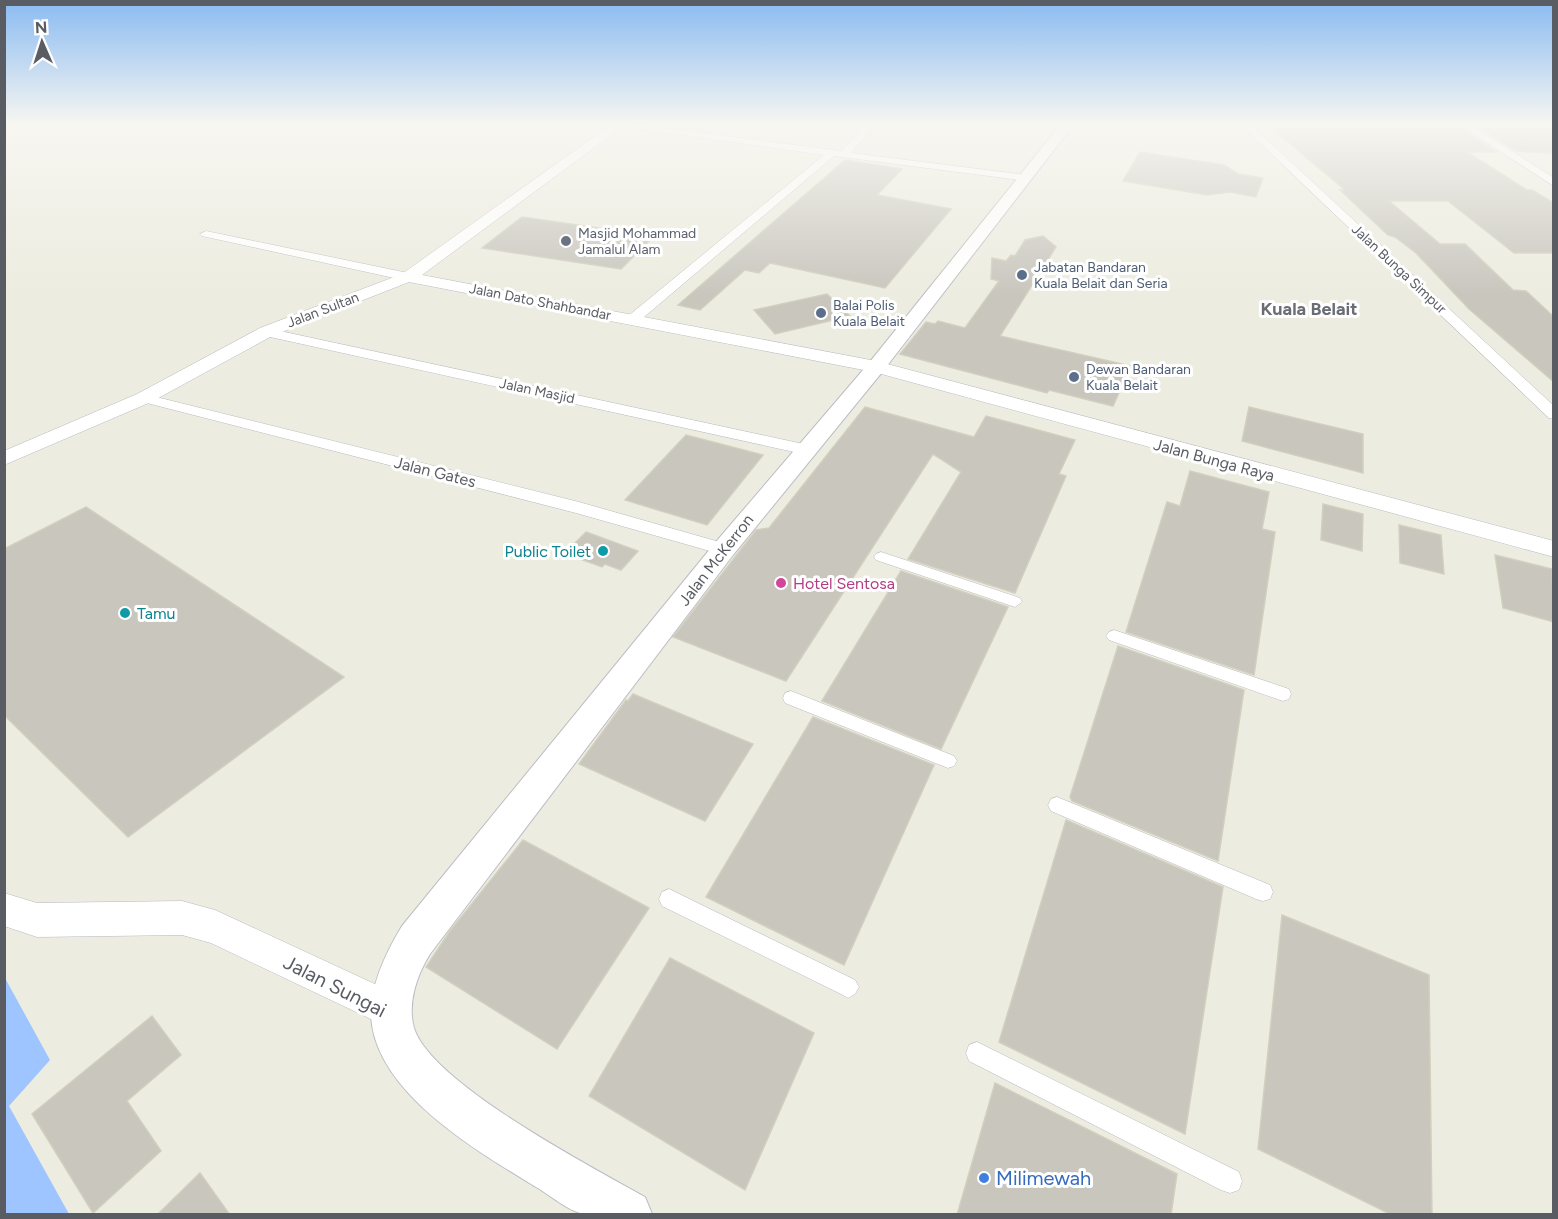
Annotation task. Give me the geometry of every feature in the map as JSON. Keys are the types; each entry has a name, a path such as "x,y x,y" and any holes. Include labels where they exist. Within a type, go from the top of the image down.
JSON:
{"main road":[{"name":"Jalan McKerron","path":"393,1011 397,979 404,959 416,940 724,549 876,367 1025,181"},
{"name":"Jalan Sungai","path":"393,1011 393,1028 403,1054 423,1077 463,1112 513,1146 628,1215"}],"street":[{"name":"Jalan Sultan","path":"4,459 144,398 266,332 408,277 539,181"},
{"path":"632,320 799,181"},
{"name":"Jalan Bunga Simpur","path":"1305,181 1554,415"},
{"name":"Jalan Dato Shahbandar","path":"206,234 408,277 876,367"},
{"name":"Jalan Masjid","path":"266,332 808,450"},
{"name":"Jalan Bunga Raya","path":"876,367 1554,549"},
{"name":"Jalan Gates","path":"144,398 579,508 724,549"},
{"path":"881,557 1015,602"},
{"path":"1114,636 1283,694"},
{"path":"791,698 948,761"},
{"path":"1057,805 1263,892"},
{"path":"669,899 848,987"},
{"name":"Jalan Sungai","path":"4,909 37,920 182,918 215,927 393,1011"},
{"path":"977,1053 1230,1181"}],"water":[{"path":"5,978 50,1060 9,1106 69,1214 5,1214"}],"building":[{"path":"821,181 891,181 877,195 951,209 885,288 770,263 759,273 745,270 700,310 678,305"},
{"path":"1123,181 1262,181 1256,197 1230,192 1207,195"},
{"path":"1334,181 1513,181 1554,203 1554,253 1514,253 1448,201 1389,201 1440,244 1465,244 1513,290 1526,291 1554,317 1554,382 1469,309 1416,253 1395,237 1388,235 1340,190 1345,190"},
{"path":"522,217 654,236 621,269 482,248"},
{"path":"1043,236 1056,247 1000,336 1131,366 1113,406 1049,390 1047,393 900,354 926,322 935,324 938,321 965,328 999,281 991,279 992,258 1006,261 1011,255 1015,256 1025,240"},
{"name":"Balai Polis Kuala Belait","path":"827,294 850,316 775,334 754,310"},
{"path":"865,407 974,437 986,416 1075,440 1059,474 1066,476 1015,593 908,559 961,472 933,454 786,681 673,637 756,530 769,528"},
{"path":"1249,407 1363,434 1363,473 1242,441"},
{"path":"686,435 763,455 707,525 625,500"},
{"path":"1190,471 1269,492 1262,529 1275,532 1254,675 1126,632 1167,502 1180,506"},
{"path":"1323,504 1363,514 1362,551 1321,540"},
{"name":"Tamu","path":"86,507 344,677 128,837 4,715 4,549"},
{"path":"1399,525 1441,535 1444,574 1400,563"},
{"name":"Public Toilet","path":"586,532 638,551 621,570 605,564 602,567 580,559 583,556 568,550"},
{"path":"1495,555 1552,569 1554,622 1503,608"},
{"path":"901,571 1008,607 941,749 822,701"},
{"path":"1118,646 1244,690 1218,861 1072,801 1070,797"},
{"path":"633,694 753,744 705,821 579,764 626,700 628,701"},
{"path":"813,717 934,765 844,965 706,897"},
{"path":"1066,820 1223,887 1185,1134 999,1042"},
{"path":"523,840 649,908 557,1049 426,967 450,931"},
{"path":"1282,915 1429,975 1432,1215 1392,1215 1258,1149"},
{"path":"670,958 814,1033 745,1190 589,1096"},
{"path":"152,1016 181,1055 127,1101 161,1151 93,1213 32,1114"},
{"path":"995,1083 1177,1174 1171,1215 957,1215"},
{"path":"200,1173 230,1215 157,1215"}],"place":[{"name":"Masjid Mohammad Jamalul Alam","path":"566,241"},
{"name":"Jabatan Bandaran Kuala Belait dan Seria","path":"1022,275"},
{"name":"Balai Polis Kuala Belait","path":"821,313"},
{"name":"Dewan Bandaran Kuala Belait","path":"1074,377"},
{"name":"Public Toilet","path":"603,551"},
{"name":"Hotel Sentosa","path":"781,583"},
{"name":"Tamu","path":"125,613"},
{"name":"Milimewah","path":"984,1178"}],"district":[{"name":"Kuala Belait","path":"1309,309"}]}
